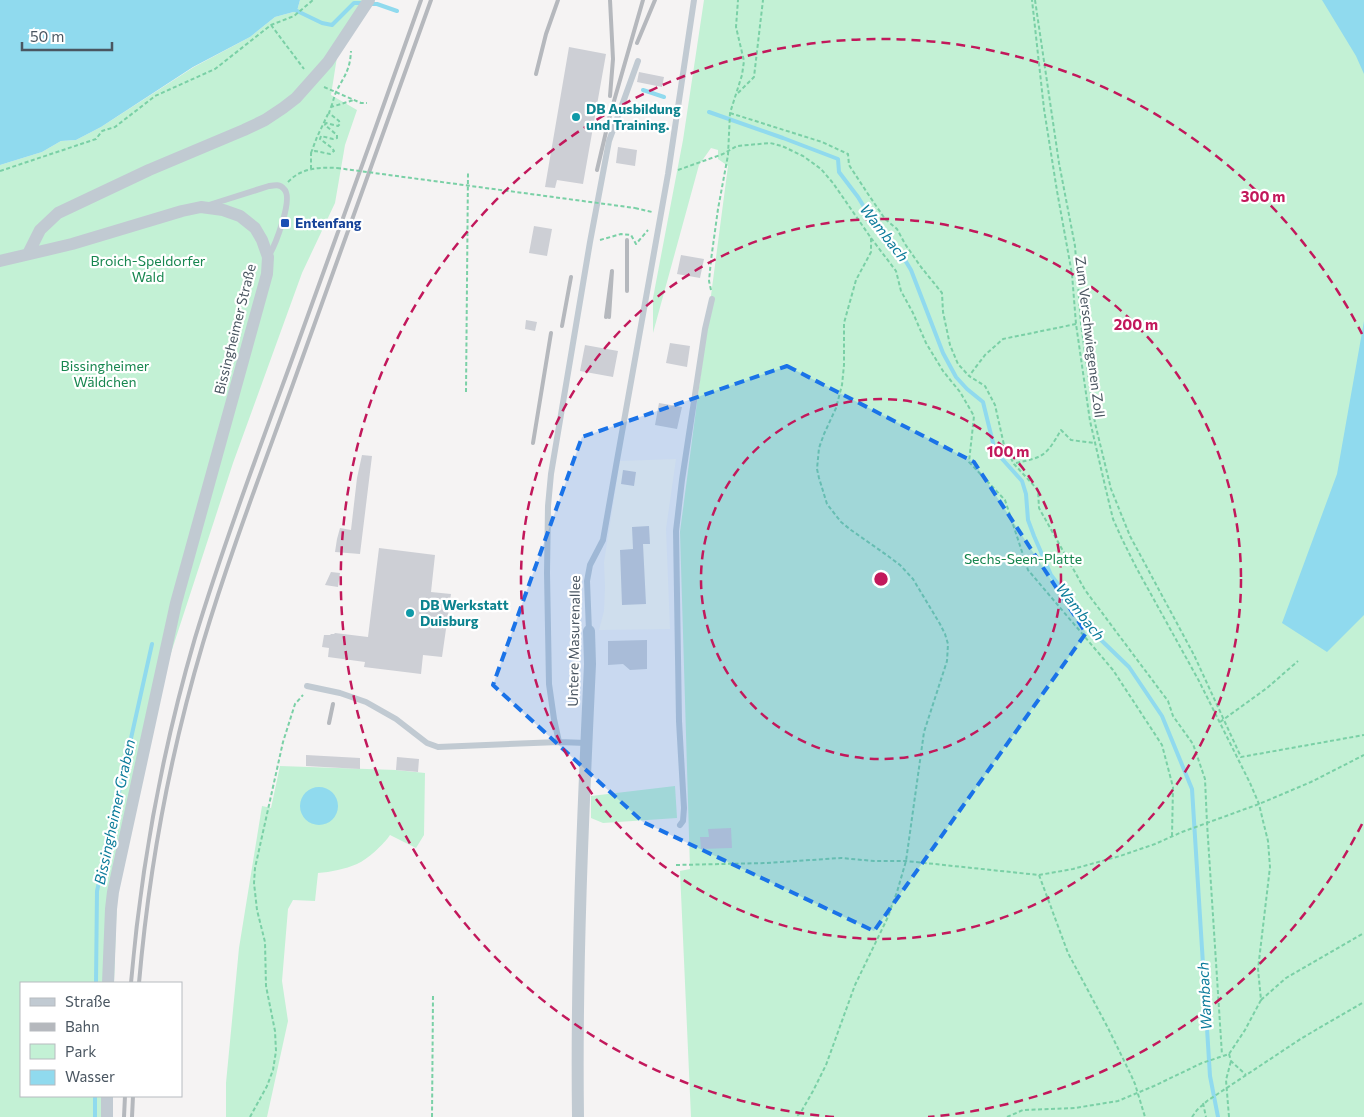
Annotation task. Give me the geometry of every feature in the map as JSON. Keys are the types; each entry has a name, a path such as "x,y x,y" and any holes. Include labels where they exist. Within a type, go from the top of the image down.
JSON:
{"street":[{"path":"28,254 40,230 58,213 149,170 265,120 296,98 328,62 368,0"},
{"name":"Bissingheimer Straße","path":"0,261 72,244 182,211 201,208 223,210 240,216 255,228 268,257 267,274 176,603 161,670 113,892 108,982"},
{"name":"Untere Masurenallee","path":"578,1117 580,878 590,664 589,631"},
{"path":"107,1097 107,1117"}],"lane":[{"name":"Untere Masurenallee","path":"589,631 587,581 590,565 603,540 668,174 694,0"},
{"path":"559,742 549,684 548,506 590,242 609,141 638,60"},
{"path":"201,208 269,186 278,185 283,187 288,193 288,202 274,248 268,257"},
{"path":"680,825 683,821 684,808 679,721 676,531 702,347 712,299"},
{"path":"308,686 354,696 396,719 427,743 438,747 559,742 586,743"}],"path":[{"path":"0,171 96,140 102,132 115,127 155,96 215,69 272,25 294,16 313,0"},
{"path":"712,299 710,281 711,260 728,150 728,127 744,61 736,27 738,0"},
{"path":"736,95 754,77 763,0"},
{"path":"1033,0 1059,163 1075,246 1081,324 1095,423 1112,489 1130,536 1194,655 1241,757 1364,735"},
{"name":"Zum Verschwiegenen Zoll","path":"1033,0 1044,109 1072,274 1076,324 1094,443 1113,518 1153,600 1220,722 1259,804 1268,842 1270,867 1258,969 1261,1000"},
{"path":"272,25 312,81 361,103 366,103"},
{"path":"311,169 311,153 317,137 329,113 336,92 347,74 351,51 342,42"},
{"path":"331,108 354,100"},
{"path":"311,153 316,151 330,154 334,152 332,148 320,139 321,136 337,138 337,135 325,125 326,123 338,126 340,124 329,113"},
{"path":"730,113 822,142 848,154 849,165 872,200 885,219 897,229 921,267 942,293 943,312 950,346 958,364 969,376 985,386 995,405 1004,445 1014,464 1038,490 1039,508 1085,590 1168,701 1173,716 1193,744 1205,779 1222,1056"},
{"path":"668,174 723,154 736,146 770,143 782,146 808,159 821,169 833,183 896,271 901,292 913,313 926,343 974,416 968,462 1005,500 1028,570 1113,670 1162,745 1173,787 1172,836"},
{"path":"283,187 297,174 311,169 337,168 635,208 661,214"},
{"path":"466,392 468,172"},
{"path":"590,242 621,234 631,235 636,244 648,230"},
{"path":"796,1117 801,1112 826,1065 855,985 887,919 906,861 924,732 947,661 948,644 945,634 913,580 900,565 851,530 833,513 823,494 818,468 818,448 836,408 842,385 844,323 856,280 871,252 871,238"},
{"path":"969,376 984,355 1003,339 1076,324"},
{"path":"1014,464 1034,459 1044,454 1052,446 1061,430 1071,440 1094,443"},
{"path":"1220,722 1266,688 1298,661"},
{"path":"250,1117 267,1086 273,1070 276,1051 275,1031 266,986 265,942 257,910 254,882 255,868 283,742 295,704 306,695"},
{"path":"676,865 767,863 841,858 906,861 1039,875 1074,870 1120,856 1259,804 1322,778 1364,755"},
{"path":"1039,875 1068,953 1135,1084 1145,1117"},
{"path":"1007,1117 1023,1110 1075,1108 1106,1103 1138,1094 1202,1062 1229,1054 1245,1030 1261,1000 1286,978 1364,933"},
{"path":"432,1117 433,996"},
{"path":"1192,1117 1203,1103 1318,1028 1364,1002"},
{"path":"1229,1054 1231,1061 1226,1080 1229,1117"},
{"path":"1231,1061 1247,1075"},
{"path":"1203,1103 1206,1117"}],"highlighted area":[{"path":"787,366 974,462 1086,633 874,931 643,822 493,685 582,437"}],"shaded area":[{"path":"676,459 666,529 670,629 599,630 604,611 604,562 620,461"}],"green space":[{"name":"Broich-Speldorfer Wald","path":"300,0 364,0 337,57 331,95 357,110 345,145 335,203 302,273 233,463 167,665 117,895 114,982 20,982 20,1097 110,1097 109,1117 0,1117 0,165 42,152 61,141 76,140 101,127 194,67 250,37 275,17 297,11"},
{"name":"Sechs-Seen-Platte","path":"704,0 1364,0 1364,1117 691,1117 680,871 690,869 680,532 728,166 718,159 718,150 711,148 699,165 653,333 653,298 683,140"},
{"path":"280,766 396,770 425,773 424,835 416,848 390,835 384,843 361,862 343,869 318,873 315,901 293,900 288,909 282,981 288,1021 267,1117 226,1117 226,1083 239,948 262,806 271,808"},
{"path":"675,786 677,818 603,823 591,818 591,796"}],"water":[{"path":"0,0 300,0 297,11 275,17 250,37 193,67 101,127 76,140 61,141 42,152 0,165"},
{"path":"1322,0 1364,0 1364,74 1356,56"},
{"path":"1364,321 1364,615 1327,652 1282,623 1337,474"},
{"path":"319,787 333,792 338,806 333,820 319,825 305,820 300,806 305,792"}],"building":[{"name":"DB Ausbildung und Training.","path":"569,47 606,54 583,184 557,180 555,188 545,187"},
{"path":"639,72 664,77 662,87 637,82"},
{"path":"618,147 637,150 635,166 616,163"},
{"path":"534,226 552,229 547,256 529,253"},
{"path":"681,255 704,259 700,278 677,274"},
{"path":"526,320 537,322 535,331 525,329"},
{"path":"670,343 690,346 687,367 666,363"},
{"path":"585,345 618,351 613,377 580,371"},
{"path":"659,403 682,407 677,429 655,425"},
{"path":"362,455 372,456 360,554 335,552 340,528 351,530 357,478"},
{"path":"623,470 636,472 634,486 621,484"},
{"path":"649,526 650,544 643,544 646,604 622,605 620,550 633,549 632,527"},
{"name":"DB Werkstatt Duisburg","path":"379,548 435,555 431,592 451,594 442,657 423,655 421,674 364,667 365,662 328,657 329,648 322,647 324,635 335,633 368,637"},
{"path":"331,572 340,573 338,587 325,585"},
{"path":"647,640 647,669 630,670 623,664 608,665 608,641"},
{"path":"306,755 360,758 360,769 306,766"},
{"path":"397,757 419,759 418,772 396,770"},
{"path":"731,828 732,848 701,849 700,837 709,837 708,829"}],"waterway":[{"name":"Wambach","path":"293,9 322,23 332,25 354,3 364,3"},
{"name":"Wambach","path":"371,4 377,4 397,11"},
{"name":"Wambach","path":"643,90 664,97"},
{"name":"Wambach","path":"709,112 838,159 839,172 858,197 881,235 899,250 911,270 943,353 956,377 983,402 995,451 1022,481 1026,494 1028,520 1051,575 1101,640 1129,667 1162,716 1192,789 1210,1076 1218,1117"},
{"name":"Bissingheimer Graben","path":"96,982 97,891 152,644"},
{"name":"Bissingheimer Graben","path":"95,1097 95,1117"}],"railway":[{"path":"131,982 135,940 154,809 172,723 195,638 241,501 421,0"},
{"path":"139,982 143,940 162,811 180,727 203,643 246,513 431,0"},
{"path":"536,74 546,34 558,0"},
{"path":"610,0 613,59 610,96"},
{"path":"597,170 610,115 643,0"},
{"path":"637,43 655,0"},
{"path":"627,240 627,291"},
{"path":"606,317 612,271 609,317"},
{"path":"562,326 571,277"},
{"path":"533,443 551,333"},
{"path":"329,723 333,704"},
{"path":"124,1117 125,1097"},
{"path":"132,1117 133,1097"}],"place":[{"name":"DB Ausbildung und Training.","path":"576,117"},
{"name":"Entenfang","path":"285,223"},
{"name":"DB Werkstatt Duisburg","path":"410,613"}],"park label":[{"name":"Bissingheimer Wäldchen","path":"105,374"}]}
